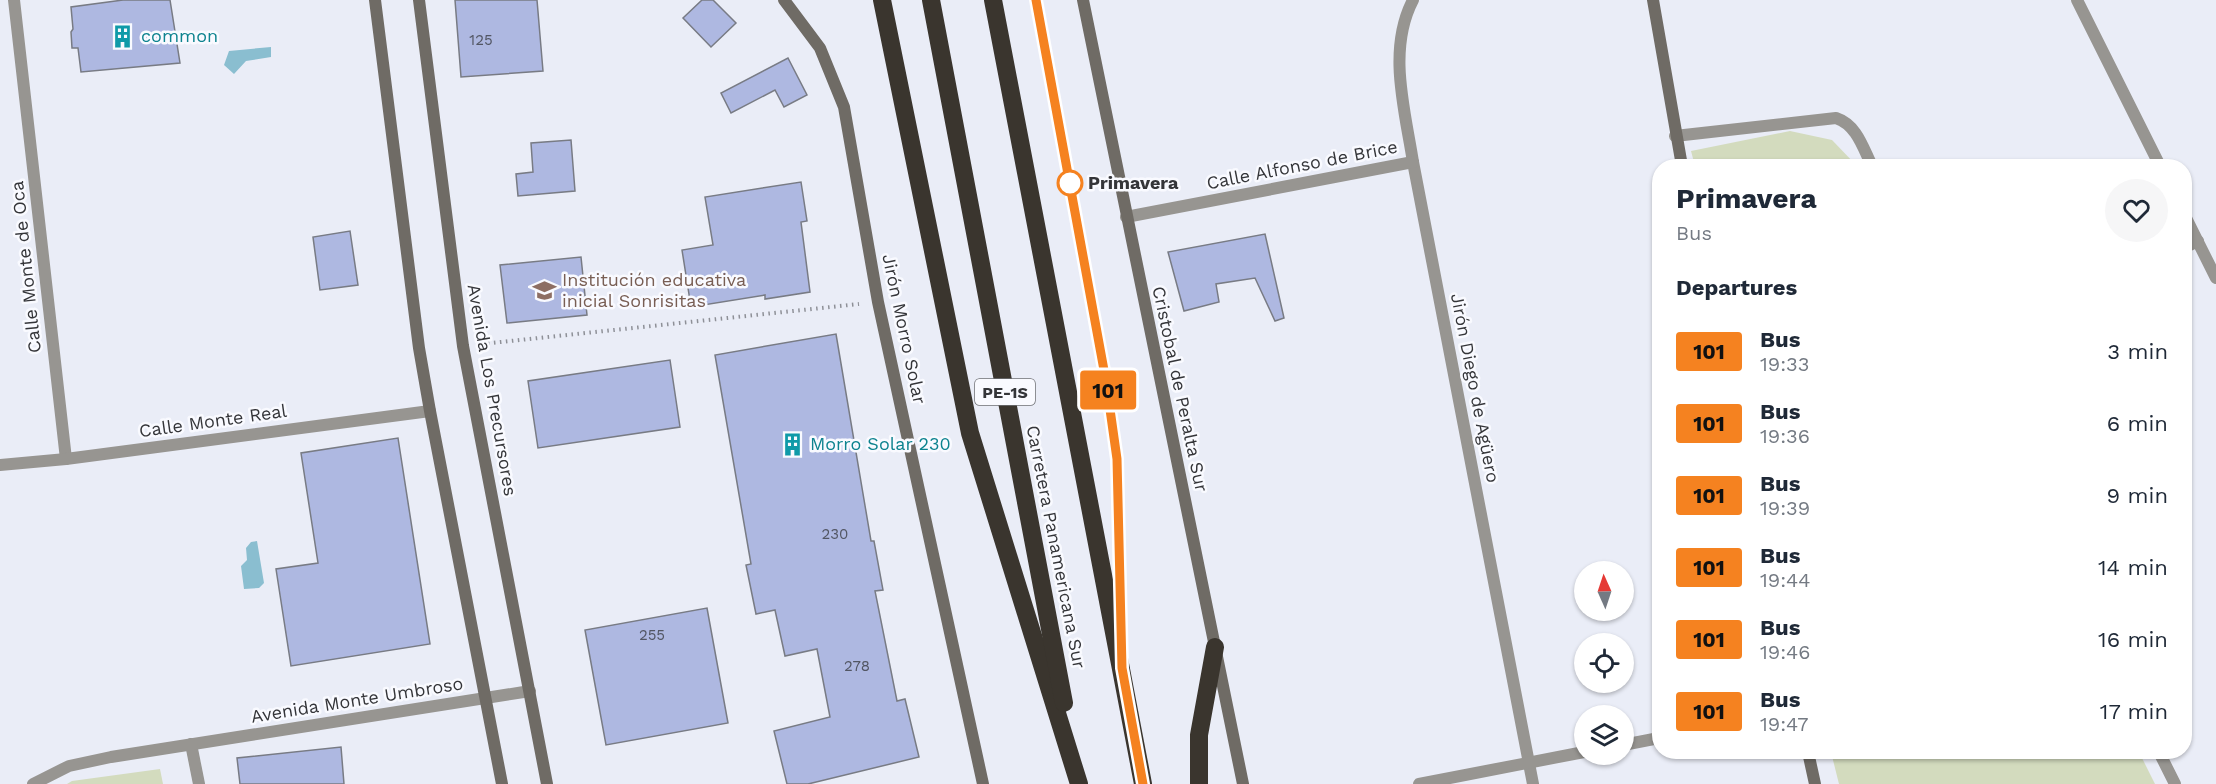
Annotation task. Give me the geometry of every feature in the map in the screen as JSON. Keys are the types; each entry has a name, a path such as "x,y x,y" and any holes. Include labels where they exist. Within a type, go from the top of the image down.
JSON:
{"highway":[{"path":"882,0 970,433 1079,784"},
{"name":"Carretera Panamericana Sur","path":"931,0 1079,784"},
{"path":"993,0 1143,784"},
{"path":"1199,784 1199,735 1215,647"}],"street":[{"name":"Calle Monte de Oca","path":"14,0 66,459"},
{"path":"375,0 419,348 502,784"},
{"name":"Avenida Los Precursores","path":"419,0 463,346 547,784"},
{"name":"Jirón Morro Solar","path":"784,0 820,48 844,107 878,302 983,784"},
{"name":"Cristobal de Peralta Sur","path":"1083,0 1243,784"},
{"name":"Jirón Diego de Agüero","path":"1413,0 1398,52 1413,162 1533,784"},
{"path":"1653,0 1680,159"},
{"path":"2077,0 2156,159"},
{"path":"1675,136 1836,118 1845,121 1854,130 1868,159"},
{"name":"Calle Alfonso de Brice","path":"1126,217 1413,162"},
{"path":"2192,229 2216,278"},
{"path":"2192,244 2198,241"},
{"name":"Calle Monte Real","path":"0,465 66,459 430,411"},
{"name":"Avenida Monte Umbroso","path":"33,784 69,766 190,744 530,692"},
{"path":"1634,743 1652,739"},
{"path":"190,744 198,784"},
{"path":"1419,784 1574,754"},
{"path":"1810,759 1815,784"},
{"path":"2162,759 2175,784"}],"lane":[{"path":"1036,0 1106,381 1117,459 1122,668"}],"path":[{"path":"463,346 878,302"}],"green space":[{"path":"1790,131 1832,140 1850,159 1693,159 1691,151"},
{"path":"1833,759 2142,759 2155,784 1839,784"},
{"path":"160,769 163,784 67,784 72,781"}],"water":[{"path":"271,47 271,57 246,61 234,74 224,65 229,51"},
{"path":"257,541 264,583 259,588 244,589 241,566 247,560 246,548 251,542"}],"building":[{"name":"common","path":"123,0 170,0 180,63 81,72 78,48 72,48 71,7"},
{"path":"455,0 537,0 543,71 461,77"},
{"path":"702,0 713,0 736,23 711,47 683,18"},
{"path":"788,58 807,95 784,107 775,90 731,113 721,93"},
{"path":"571,140 575,191 518,196 516,174 533,172 531,143"},
{"path":"801,182 807,221 801,222 810,292 765,299 765,295 691,307 682,250 713,245 705,197"},
{"path":"350,231 358,285 320,290 313,237"},
{"path":"1265,234 1284,318 1275,321 1255,278 1216,284 1219,302 1184,311 1168,252"},
{"name":"Institución educativa inicial Sonrisitas","path":"581,257 587,315 507,323 500,265"},
{"path":"836,334 871,541 874,541 883,590 875,591 897,701 905,699 919,757 808,784 787,784 774,731 830,717 817,649 785,656 775,610 756,614 746,565 751,564 715,355"},
{"path":"670,360 680,427 538,448 528,381"},
{"path":"398,438 430,644 291,666 276,569 318,563 301,453"},
{"path":"707,608 728,723 606,745 585,630"},
{"path":"341,747 344,784 240,784 237,758"}],"bus line":[{"name":"101","path":"1036,0 1106,381 1117,459 1122,668 1143,784"}],"place":[{"name":"common","path":"123,36"},
{"name":"Primavera","path":"1070,183"},
{"name":"Institución educativa inicial Sonrisitas","path":"544,290"},
{"name":"Morro Solar 230","path":"792,444"}]}
